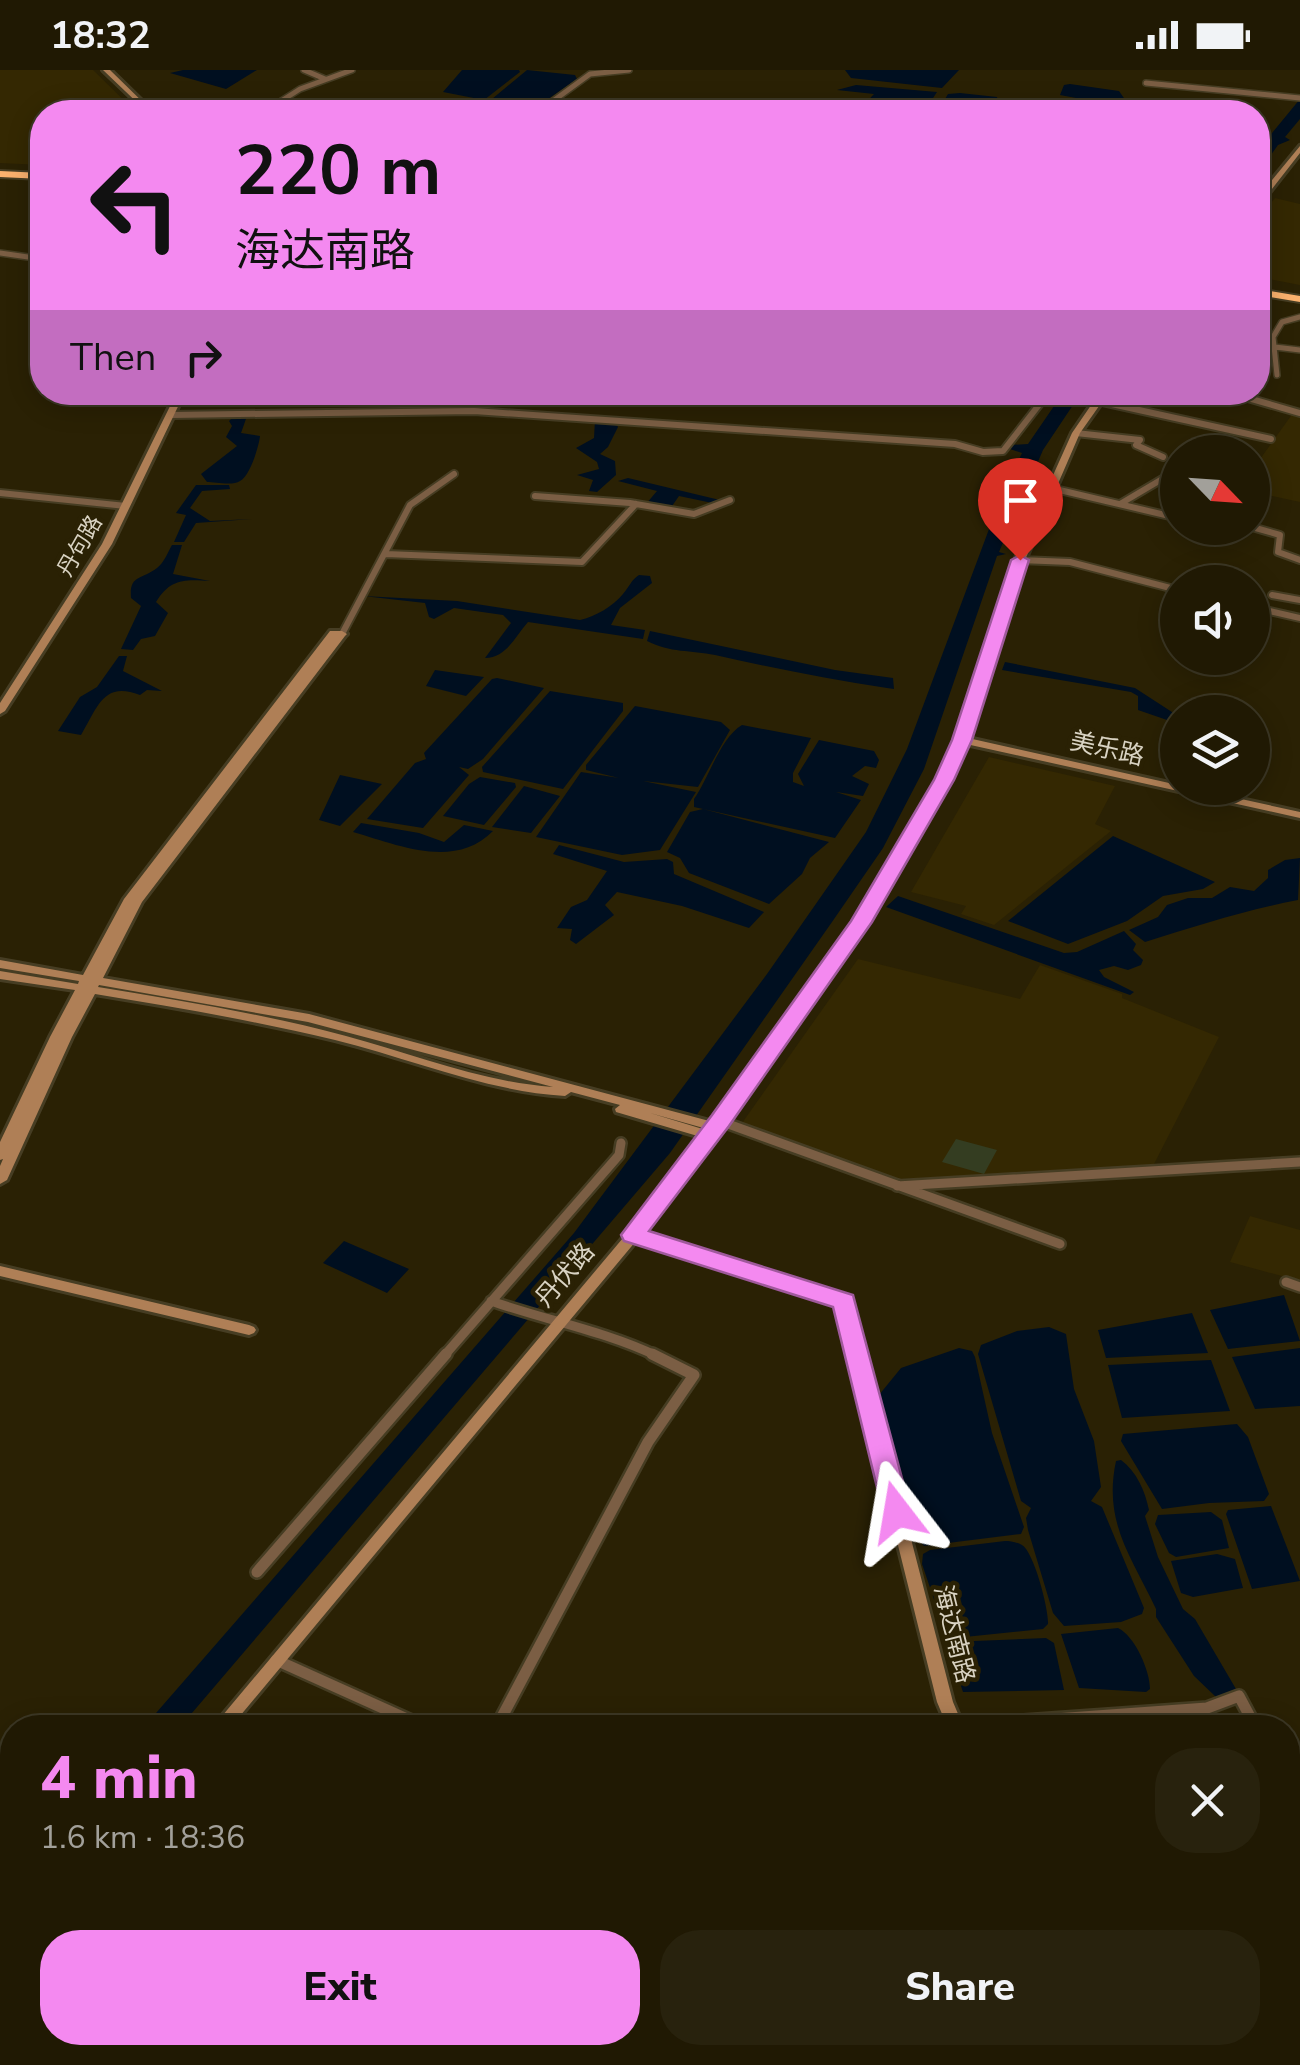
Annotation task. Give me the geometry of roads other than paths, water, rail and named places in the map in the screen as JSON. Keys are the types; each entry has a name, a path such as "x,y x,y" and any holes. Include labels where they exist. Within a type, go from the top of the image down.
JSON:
{"highway":[{"path":"0,173 30,174"},
{"path":"1270,292 1300,298"}],"main road":[{"path":"106,70 137,100"},
{"path":"1270,186 1300,148"},
{"name":"丹句路","path":"0,711 107,544 175,405"},
{"name":"丹伏路","path":"231,1715 633,1235 715,1128 861,922 944,780 962,740 1020,560 1076,433 1095,405"},
{"path":"0,1156 90,981 138,901 342,634"},
{"name":"美乐路","path":"962,740 1300,816"},
{"path":"0,956 90,981"},
{"path":"0,969 90,981 303,1022 693,1126 715,1128"},
{"path":"0,1180 90,981"},
{"name":"海达南路","path":"633,1235 844,1301 950,1715"},
{"path":"0,1271 136,1300 249,1330"}],"street":[{"path":"304,70 325,80"},
{"path":"283,100 300,89 352,70"},
{"path":"554,100 590,74 629,70"},
{"path":"1146,82 1300,98"},
{"path":"1291,97 1300,89"},
{"path":"0,252 30,257"},
{"path":"1276,375 1273,337 1282,322 1300,317"},
{"path":"1274,347 1300,350"},
{"path":"1270,401 1295,407"},
{"path":"170,415 500,412 955,444 987,452 1003,451 1039,405"},
{"path":"1133,405 1271,439"},
{"path":"1076,433 1140,440 1136,445 1160,456"},
{"path":"342,634 410,505 454,474"},
{"path":"1120,504 1160,481"},
{"path":"1051,488 1160,514"},
{"path":"0,493 126,506"},
{"path":"535,496 636,504 694,514 730,500"},
{"path":"386,554 582,562 636,504"},
{"path":"1270,532 1280,535 1278,552 1300,560"},
{"path":"1020,560 1070,562 1160,585"},
{"path":"1272,595 1300,600"},
{"path":"1270,611 1300,618"},
{"path":"715,1128 897,1186 1060,1244"},
{"path":"257,1572 495,1302 619,1154 621,1143"},
{"path":"897,1186 1300,1162"},
{"path":"1286,1282 1300,1287"},
{"path":"495,1302 630,1344 694,1375 648,1442 503,1715"},
{"path":"276,1660 398,1715"},
{"path":"1114,1715 1207,1708 1240,1696 1250,1715"}],"water":[{"path":"257,70 226,89 170,73"},
{"path":"462,70 520,72 484,100 443,92"},
{"path":"527,70 575,75 577,79 547,100 492,99"},
{"path":"845,70 959,70 942,88 851,78"},
{"path":"856,85 937,92 932,100 868,100 874,94 837,90"},
{"path":"1064,85 1119,91 1125,100 1060,95"},
{"path":"948,94 997,97 998,100 944,100"},
{"path":"1300,99 1300,119 1285,137 1290,140 1278,145 1270,156 1270,135"},
{"path":"1055,405 1073,405 1043,450 999,552 1006,554 997,556 924,769 883,848 670,1153 190,1715 154,1715 574,1233 767,974 866,832 907,749 1001,497 1022,453 1010,449 1011,445 1028,444"},
{"path":"234,416 247,416 241,433 260,436 253,460 244,478 237,482 207,482 201,474 237,446 226,437"},
{"path":"595,420 615,422 618,427 600,454 615,461 616,475 597,492 589,491 593,480 577,475 599,469 597,462 576,448 594,438"},
{"path":"628,478 724,501 717,504 679,496 670,509 646,504 657,491 618,481"},
{"path":"196,485 229,485 230,489 202,491 190,508 210,521 252,519 196,523 184,542 174,542 186,515 176,513"},
{"path":"172,545 182,545 173,574 210,581 172,585 156,602 168,613 155,636 141,639 133,650 121,649 141,606 131,598 132,585 159,566"},
{"path":"639,575 650,576 652,583 620,608 611,625 645,630 643,639 528,622 505,650 485,658 511,623 503,615 454,608 434,619 429,617 425,603 363,596 457,601 580,620 609,607"},
{"path":"650,631 835,670 893,678 894,689 664,648 647,641"},
{"path":"119,656 127,656 123,671 162,691 110,694 97,706 81,735 58,731 80,697 97,687"},
{"path":"1005,662 1135,688 1160,704 1160,718 1138,710 1138,696 1131,692 1002,670"},
{"path":"435,670 484,677 466,696 426,686"},
{"path":"492,679 544,688 483,759 468,769 459,767 469,775 423,828 367,819 415,763 426,759 424,753"},
{"path":"550,691 623,703 623,711 563,789 483,772 482,767"},
{"path":"635,706 721,722 730,730 698,787 643,781 696,792 660,850 622,855 536,837 581,772 619,778 586,770 586,765"},
{"path":"742,725 811,738 793,773 793,782 804,786 798,774 819,740 874,751 879,760 876,768 865,766 852,776 869,784 863,796 836,792 861,800 835,838 694,807 694,799 721,749"},
{"path":"340,775 382,784 340,826 319,820"},
{"path":"480,777 515,783 516,787 484,825 443,816 469,784"},
{"path":"524,786 560,796 531,833 492,827"},
{"path":"703,809 829,842 769,904 689,873 680,858 667,852 690,812"},
{"path":"361,823 419,833 444,842 464,825 493,831 478,843 461,849 426,851 353,832"},
{"path":"1113,836 1215,882 1203,889 1163,896 1127,921 1068,944 1008,921"},
{"path":"559,845 624,862 667,859 673,862 674,874 764,912 749,928 682,906 617,892 605,905 614,915 576,944 570,940 572,929 557,928 571,907 587,900 607,871 553,854"},
{"path":"1300,858 1298,900 1145,942 1129,930 1158,917 1167,905 1188,898 1212,898 1230,887 1254,891 1268,878 1268,870 1285,860"},
{"path":"898,896 1064,953 1077,952 1124,931 1136,944 1133,950 1143,960 1141,965 1128,970 1114,966 1099,970 1104,977 1134,992 1130,995 886,907"},
{"path":"344,1241 409,1269 387,1293 323,1263"},
{"path":"1284,1295 1300,1341 1228,1349 1210,1310"},
{"path":"1192,1313 1208,1353 1106,1358 1098,1330"},
{"path":"1049,1327 1066,1334 1074,1389 1094,1441 1101,1487 1091,1501 1102,1507 1144,1608 1142,1614 1121,1622 1064,1626 1053,1613 1028,1530 1026,1518 1031,1508 1021,1501 978,1354 981,1345 1017,1331"},
{"path":"959,1348 972,1351 975,1357 992,1433 1024,1527 1021,1534 924,1546 914,1535 879,1395 901,1368"},
{"path":"1300,1348 1300,1406 1255,1409 1232,1357"},
{"path":"1211,1360 1230,1411 1122,1418 1108,1365"},
{"path":"1237,1424 1248,1437 1269,1494 1264,1501 1162,1509 1121,1441 1123,1434"},
{"path":"1121,1460 1143,1489 1149,1510 1145,1516 1158,1557 1183,1609 1195,1619 1236,1689 1216,1697 1194,1676 1156,1617 1156,1609 1116,1521 1113,1483 1116,1461"},
{"path":"1271,1506 1300,1581 1252,1589 1226,1514 1228,1510"},
{"path":"1211,1512 1222,1520 1229,1548 1176,1557 1169,1553 1155,1524 1158,1515"},
{"path":"1005,1541 1027,1550 1036,1569 1048,1624 1043,1629 955,1638 946,1635 922,1564 923,1554"},
{"path":"1217,1554 1235,1559 1243,1588 1193,1597 1181,1593 1171,1561"},
{"path":"1118,1628 1140,1655 1150,1689 1146,1692 1079,1688 1061,1634"},
{"path":"1046,1638 1054,1643 1064,1690 963,1692 950,1642"}]}
